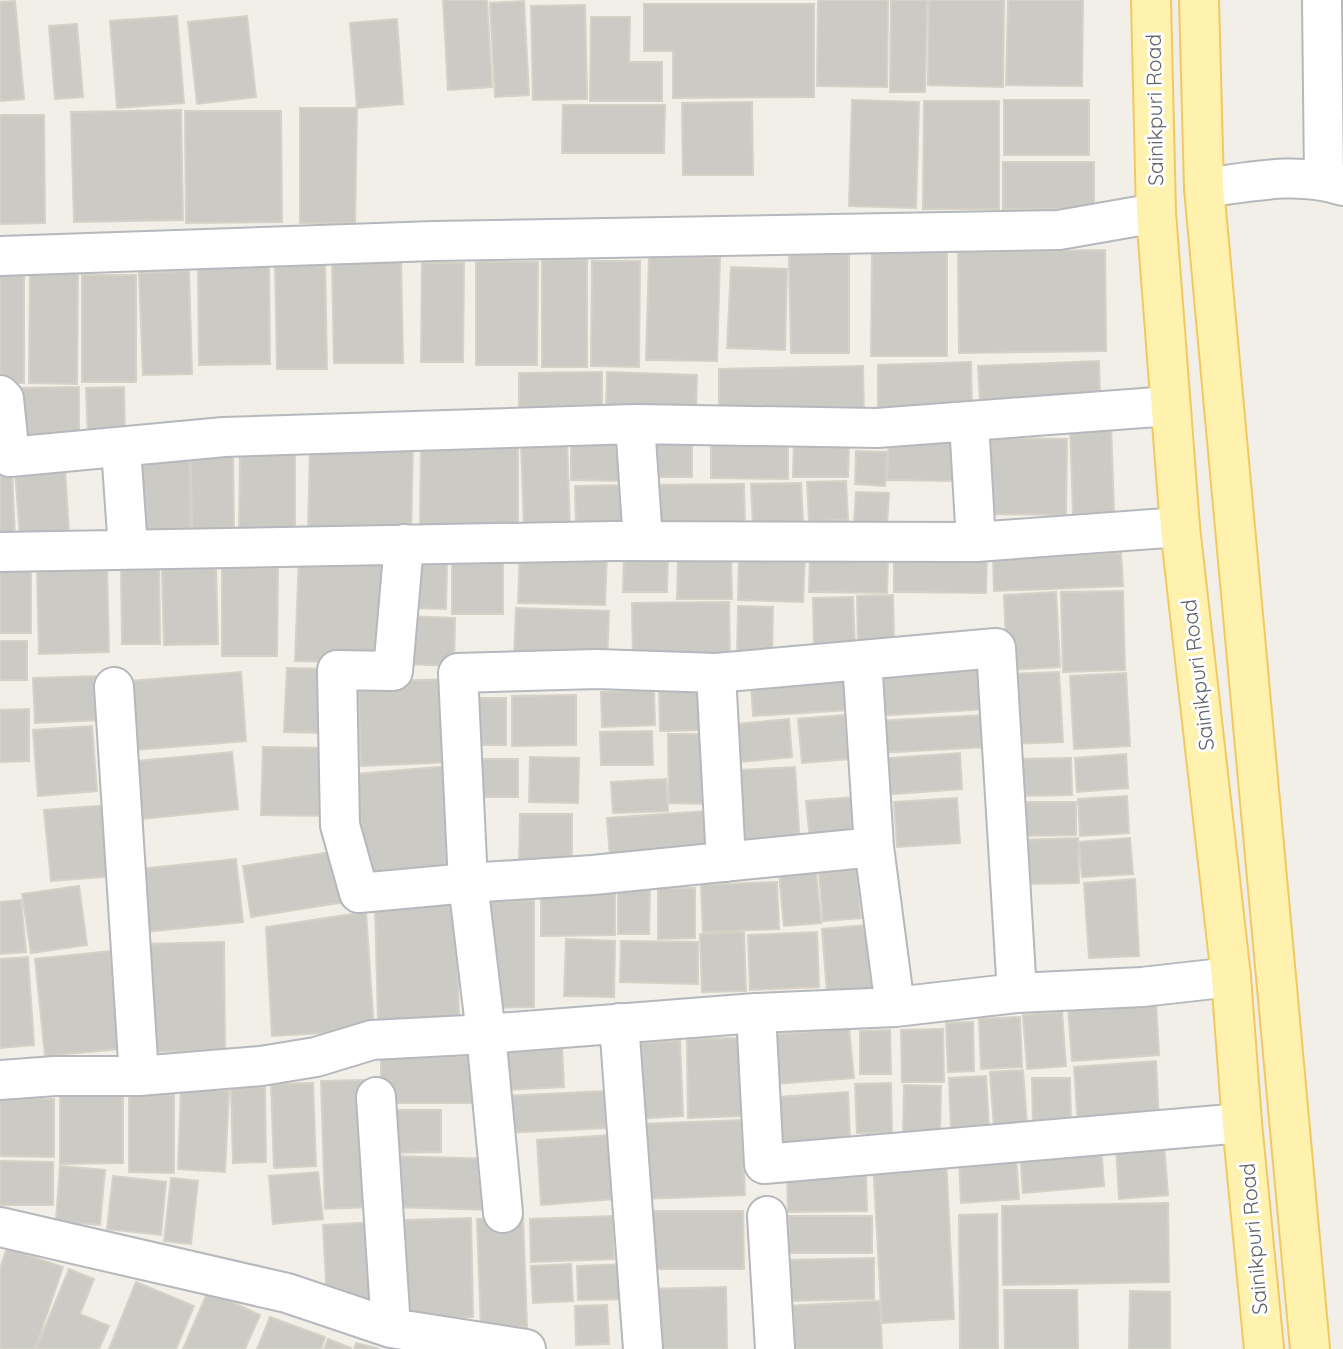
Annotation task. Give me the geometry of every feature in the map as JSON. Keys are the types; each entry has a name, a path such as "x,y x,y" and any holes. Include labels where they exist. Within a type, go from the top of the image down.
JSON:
{"main road":[{"name":"Sainikpuri Road","path":"1151,0 1156,213 1180,527 1231,978 1264,1349"},
{"path":"1199,0 1204,187 1310,1349"}],"street":[{"path":"1204,187 1300,177 1333,183 1322,0"},
{"path":"0,256 475,240 1059,229 1156,213"},
{"path":"0,395 4,399 10,457 224,437 635,424 877,428 1170,406"},
{"path":"969,422 976,542"},
{"path":"635,424 643,541"},
{"path":"121,448 128,549"},
{"path":"0,552 643,541 976,542 1180,527"},
{"path":"404,544 393,671 337,670 341,825 359,893 726,863 874,847"},
{"path":"503,1213 468,883 458,673 597,669 716,673 996,648 1017,993"},
{"path":"862,660 874,847 895,1007"},
{"path":"716,673 726,863"},
{"path":"114,687 139,1076"},
{"path":"0,1080 55,1076 139,1076 261,1066 316,1057 372,1040 756,1013 895,1007 1017,993 1142,987 1231,978"},
{"path":"756,1013 764,1164 1242,1124"},
{"path":"619,1023 643,1349"},
{"path":"376,1097 391,1328"},
{"path":"767,1216 775,1349"},
{"path":"0,1227 287,1293 391,1328 526,1349"}],"building":[{"path":"443,0 487,0 492,87 448,90"},
{"path":"818,0 888,0 887,87 817,86"},
{"path":"891,0 927,0 925,92 890,92"},
{"path":"929,0 1004,0 1003,87 928,85"},
{"path":"1008,0 1083,0 1082,86 1006,85"},
{"path":"15,1 24,99 0,101 0,2"},
{"path":"524,1 529,95 495,97 490,3"},
{"path":"644,4 814,4 814,97 673,98 673,51 644,51"},
{"path":"585,5 587,99 533,100 531,6"},
{"path":"177,16 184,103 117,108 110,21"},
{"path":"247,16 256,97 197,104 188,22"},
{"path":"591,17 630,17 629,62 662,62 662,101 590,101"},
{"path":"397,19 403,104 357,108 350,23"},
{"path":"77,24 83,97 55,99 49,26"},
{"path":"852,100 919,102 916,208 849,206"},
{"path":"1004,100 1089,100 1089,155 1004,155"},
{"path":"924,101 999,101 999,209 923,209"},
{"path":"752,102 753,175 683,175 682,103"},
{"path":"563,105 665,105 664,153 562,153"},
{"path":"300,108 357,108 355,223 300,223"},
{"path":"181,110 183,220 74,222 71,112"},
{"path":"185,111 281,111 282,222 186,223"},
{"path":"0,115 44,115 45,223 0,224"},
{"path":"1003,162 1094,162 1094,209 1003,209"},
{"path":"872,247 947,248 947,356 871,356"},
{"path":"1105,250 1106,351 959,353 958,252"},
{"path":"849,254 849,353 791,353 789,255"},
{"path":"649,257 720,258 717,361 646,360"},
{"path":"401,260 403,363 334,363 332,261"},
{"path":"542,260 587,260 587,367 542,367"},
{"path":"269,261 270,364 199,365 198,262"},
{"path":"592,261 640,261 639,367 591,366"},
{"path":"325,262 327,369 277,369 275,263"},
{"path":"476,262 538,262 537,365 476,365"},
{"path":"422,263 464,263 463,362 421,362"},
{"path":"24,266 24,383 0,383 0,267"},
{"path":"731,267 787,269 785,350 727,348"},
{"path":"30,271 78,271 77,384 29,383"},
{"path":"189,271 192,374 143,375 139,273"},
{"path":"82,275 136,275 136,382 82,382"},
{"path":"1099,361 1100,397 980,401 978,366"},
{"path":"971,362 972,409 878,410 878,365"},
{"path":"863,366 864,417 719,420 719,369"},
{"path":"602,372 602,415 519,415 519,373"},
{"path":"607,372 697,375 696,414 606,412"},
{"path":"79,387 79,446 10,447 10,388"},
{"path":"124,387 125,437 88,438 86,388"},
{"path":"1111,423 1114,513 1073,514 1070,424"},
{"path":"889,435 955,437 954,481 887,480"},
{"path":"571,437 624,438 623,481 571,480"},
{"path":"988,438 1067,439 1066,515 988,514"},
{"path":"794,440 849,440 848,477 793,477"},
{"path":"567,441 570,526 524,527 521,443"},
{"path":"645,441 692,441 692,477 645,477"},
{"path":"711,441 788,441 788,479 711,478"},
{"path":"310,443 413,444 411,535 308,534"},
{"path":"421,446 518,447 518,527 420,526"},
{"path":"189,448 191,533 137,534 136,450"},
{"path":"240,449 295,449 295,536 239,536"},
{"path":"233,451 234,534 192,535 191,452"},
{"path":"856,451 887,452 885,486 855,484"},
{"path":"65,468 69,534 20,537 15,471"},
{"path":"12,470 15,539 0,540 0,471"},
{"path":"846,481 848,520 809,521 807,482"},
{"path":"801,483 803,523 753,526 751,484"},
{"path":"744,484 745,527 650,528 650,485"},
{"path":"624,485 625,532 576,533 575,486"},
{"path":"856,492 889,493 887,524 854,522"},
{"path":"520,551 607,554 605,605 518,603"},
{"path":"452,552 503,552 503,614 452,614"},
{"path":"894,553 987,554 986,593 894,592"},
{"path":"1121,553 1123,586 994,591 993,557"},
{"path":"299,554 387,557 384,663 295,661"},
{"path":"624,554 668,554 667,592 623,592"},
{"path":"739,554 805,556 803,602 738,600"},
{"path":"810,554 888,555 887,593 809,592"},
{"path":"678,555 731,555 732,599 677,599"},
{"path":"408,558 447,560 446,609 407,608"},
{"path":"121,565 159,565 160,644 122,644"},
{"path":"107,567 109,652 39,654 37,569"},
{"path":"216,568 218,644 164,645 162,569"},
{"path":"222,568 278,568 277,656 222,656"},
{"path":"31,570 31,633 0,633 0,571"},
{"path":"1123,591 1125,670 1063,672 1061,592"},
{"path":"1056,592 1060,667 1007,670 1004,595"},
{"path":"893,595 894,642 858,643 857,596"},
{"path":"853,597 855,648 814,649 813,598"},
{"path":"729,602 730,661 633,662 632,603"},
{"path":"738,606 773,607 772,660 737,659"},
{"path":"516,608 609,611 607,662 514,658"},
{"path":"404,616 455,618 454,666 402,664"},
{"path":"0,641 27,641 27,680 0,680"},
{"path":"986,666 988,709 875,716 873,673"},
{"path":"287,668 323,669 320,733 284,732"},
{"path":"241,672 246,741 135,750 129,681"},
{"path":"1059,672 1063,742 1012,744 1008,674"},
{"path":"1126,673 1130,746 1074,749 1070,676"},
{"path":"100,676 101,720 35,723 33,678"},
{"path":"848,677 849,710 753,716 751,683"},
{"path":"451,679 454,762 361,766 358,682"},
{"path":"706,685 707,730 660,731 659,687"},
{"path":"654,690 655,725 602,727 601,692"},
{"path":"576,695 576,745 512,746 512,696"},
{"path":"473,698 506,698 506,745 473,745"},
{"path":"29,709 29,761 0,762 0,710"},
{"path":"844,715 849,759 802,763 798,719"},
{"path":"986,715 987,747 878,753 876,721"},
{"path":"789,719 792,757 741,762 737,724"},
{"path":"92,726 97,791 38,796 33,730"},
{"path":"652,731 653,765 601,765 600,732"},
{"path":"668,734 711,734 712,804 669,803"},
{"path":"263,747 330,748 329,816 261,815"},
{"path":"232,752 238,809 142,819 137,761"},
{"path":"960,753 962,789 881,795 878,759"},
{"path":"1126,754 1128,788 1077,792 1075,758"},
{"path":"530,757 579,758 578,803 529,802"},
{"path":"1071,758 1072,795 1017,796 1016,759"},
{"path":"468,759 518,759 518,797 468,797"},
{"path":"448,766 457,869 366,877 357,774"},
{"path":"795,767 800,845 744,848 739,770"},
{"path":"666,779 668,811 613,813 611,782"},
{"path":"1127,796 1129,833 1080,836 1078,799"},
{"path":"855,797 859,836 810,840 806,801"},
{"path":"957,798 960,843 897,847 894,802"},
{"path":"1023,802 1076,802 1076,835 1023,836"},
{"path":"111,805 116,876 51,881 44,810"},
{"path":"706,811 709,851 610,858 607,818"},
{"path":"520,814 572,814 572,862 519,861"},
{"path":"1078,838 1079,883 1024,884 1023,840"},
{"path":"1130,838 1133,874 1082,877 1079,842"},
{"path":"338,851 346,902 251,917 243,866"},
{"path":"236,859 243,922 145,932 139,869"},
{"path":"856,868 861,918 823,921 819,871"},
{"path":"816,872 821,923 784,926 779,874"},
{"path":"1135,879 1139,956 1089,958 1084,883"},
{"path":"777,882 779,929 703,932 701,885"},
{"path":"618,885 650,885 649,934 618,934"},
{"path":"79,886 87,945 31,953 22,894"},
{"path":"615,888 615,935 541,936 541,889"},
{"path":"658,888 695,888 695,938 658,939"},
{"path":"21,900 26,952 0,954 0,902"},
{"path":"487,901 534,901 534,1007 488,1008"},
{"path":"456,903 459,1019 378,1020 375,906"},
{"path":"366,912 374,1030 272,1036 266,927"},
{"path":"867,925 872,989 827,993 822,929"},
{"path":"744,932 746,991 702,992 700,934"},
{"path":"817,932 819,987 750,990 748,935"},
{"path":"566,939 615,941 614,997 564,996"},
{"path":"621,941 698,942 698,984 620,982"},
{"path":"224,942 225,1050 142,1052 141,944"},
{"path":"110,951 119,1049 45,1056 35,959"},
{"path":"28,957 34,1045 0,1048 0,959"},
{"path":"1156,1002 1159,1055 1072,1061 1068,1008"},
{"path":"1062,1012 1066,1066 1027,1069 1023,1015"},
{"path":"1020,1017 1022,1067 981,1069 979,1019"},
{"path":"973,1022 974,1071 948,1072 946,1023"},
{"path":"849,1028 854,1078 774,1084 769,1035"},
{"path":"943,1029 944,1082 902,1082 901,1030"},
{"path":"890,1030 891,1074 860,1074 860,1031"},
{"path":"742,1038 744,1116 688,1118 687,1039"},
{"path":"680,1041 683,1116 637,1119 633,1043"},
{"path":"562,1048 564,1087 501,1090 499,1052"},
{"path":"481,1056 482,1103 381,1103 381,1057"},
{"path":"1156,1061 1159,1121 1078,1126 1074,1067"},
{"path":"1023,1070 1028,1139 995,1142 990,1072"},
{"path":"986,1076 989,1127 951,1129 949,1078"},
{"path":"1032,1078 1070,1078 1071,1123 1033,1124"},
{"path":"366,1080 371,1207 325,1209 321,1081"},
{"path":"313,1083 316,1166 274,1168 271,1084"},
{"path":"891,1083 892,1133 857,1133 855,1084"},
{"path":"904,1085 941,1086 940,1135 903,1134"},
{"path":"265,1087 266,1162 233,1163 231,1088"},
{"path":"181,1089 229,1091 225,1172 178,1169"},
{"path":"605,1091 606,1128 505,1133 503,1096"},
{"path":"848,1092 850,1142 781,1146 778,1097"},
{"path":"60,1093 123,1093 123,1163 60,1164"},
{"path":"129,1094 174,1095 174,1173 129,1172"},
{"path":"0,1098 54,1099 54,1157 0,1156"},
{"path":"387,1110 441,1110 441,1152 388,1153"},
{"path":"742,1120 745,1195 643,1199 641,1124"},
{"path":"611,1135 615,1199 541,1205 537,1140"},
{"path":"1164,1143 1168,1195 1119,1199 1116,1147"},
{"path":"1101,1145 1104,1186 1023,1193 1020,1152"},
{"path":"1016,1155 1019,1199 961,1203 959,1158"},
{"path":"390,1156 495,1159 493,1210 389,1207"},
{"path":"946,1158 954,1319 882,1323 873,1162"},
{"path":"0,1161 53,1162 53,1205 0,1205"},
{"path":"60,1166 105,1170 100,1225 56,1221"},
{"path":"318,1172 323,1219 273,1224 269,1176"},
{"path":"866,1172 867,1211 788,1212 787,1173"},
{"path":"113,1176 166,1182 161,1235 107,1229"},
{"path":"171,1178 198,1181 191,1244 164,1241"},
{"path":"1168,1203 1169,1282 1003,1285 1002,1206"},
{"path":"649,1211 743,1211 744,1269 649,1269"},
{"path":"997,1214 998,1349 960,1349 959,1215"},
{"path":"613,1216 614,1259 531,1262 530,1219"},
{"path":"789,1216 872,1216 872,1253 789,1253"},
{"path":"523,1217 527,1327 481,1329 477,1219"},
{"path":"471,1218 473,1317 408,1319 405,1220"},
{"path":"378,1222 383,1297 327,1301 323,1225"},
{"path":"7,1248 63,1267 35,1349 0,1349 0,1269"},
{"path":"874,1258 874,1299 788,1301 787,1260"},
{"path":"571,1264 573,1301 533,1303 531,1266"},
{"path":"629,1264 630,1299 578,1300 577,1266"},
{"path":"69,1269 94,1279 80,1314 109,1326 99,1349 36,1349"},
{"path":"136,1282 194,1306 176,1349 109,1349"},
{"path":"726,1287 727,1349 650,1349 649,1289"},
{"path":"1004,1290 1077,1290 1078,1349 1005,1349"},
{"path":"208,1291 260,1315 245,1349 183,1349"},
{"path":"1130,1291 1170,1292 1170,1349 1129,1349"},
{"path":"880,1301 882,1349 788,1349 786,1306"},
{"path":"607,1305 609,1344 576,1345 575,1306"},
{"path":"270,1317 325,1337 321,1349 257,1349"},
{"path":"328,1339 351,1348 351,1349 324,1349"},
{"path":"356,1343 380,1349 354,1349"}]}
